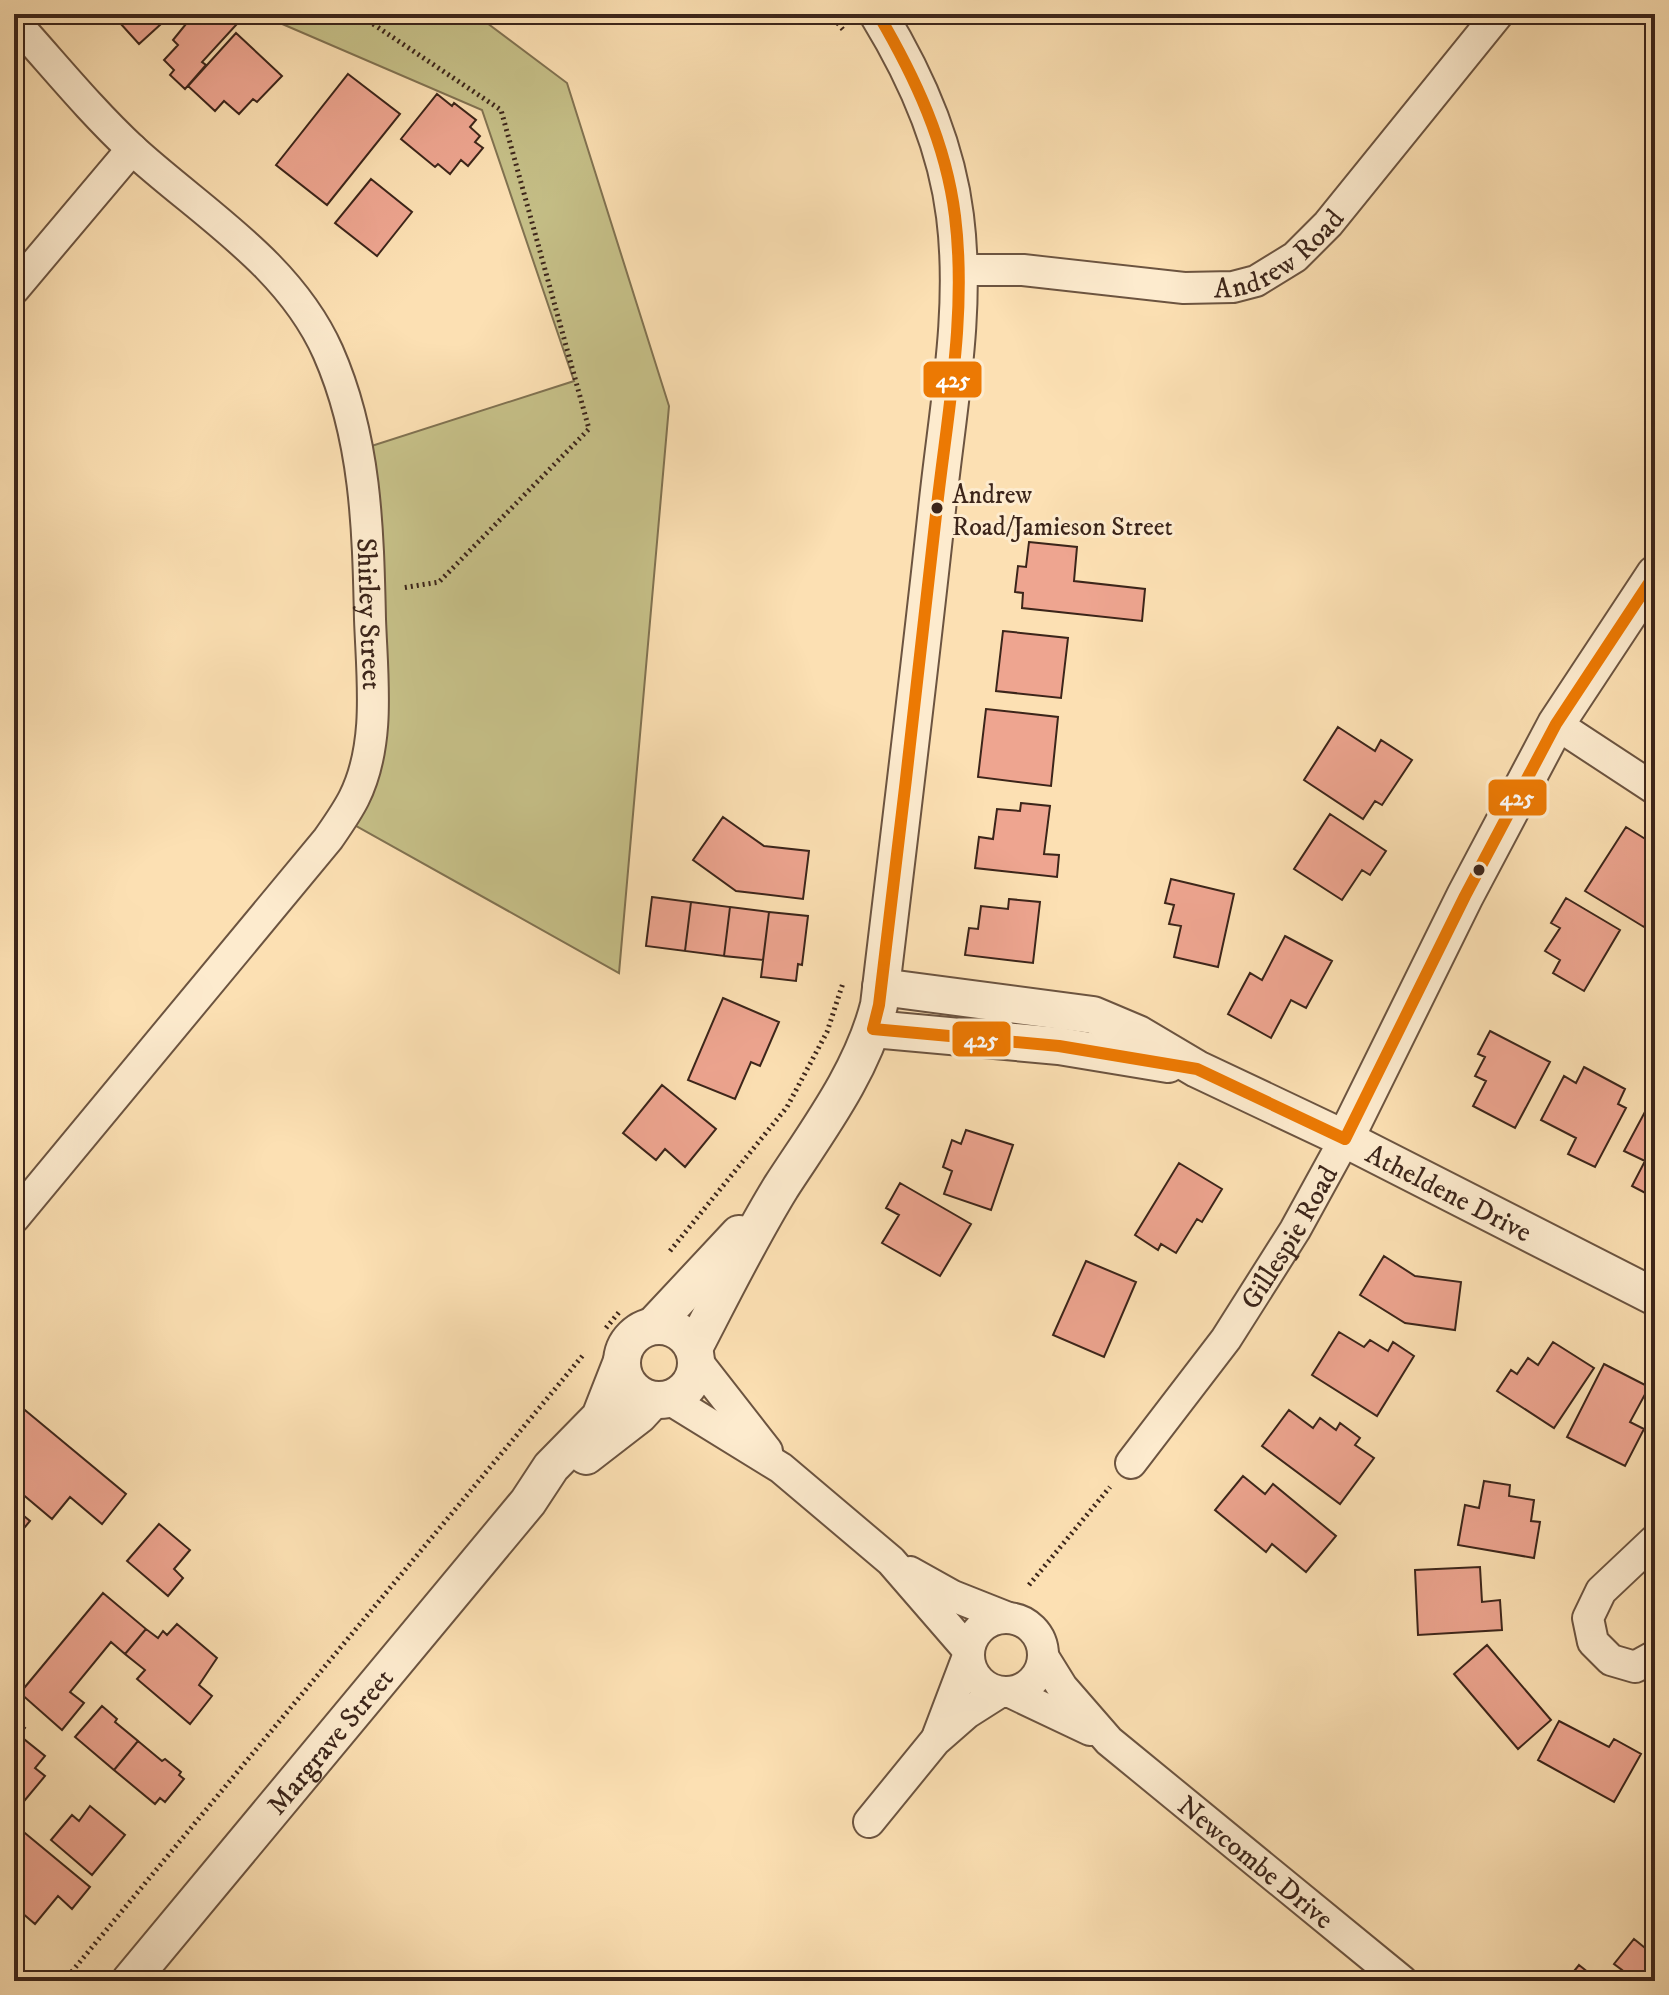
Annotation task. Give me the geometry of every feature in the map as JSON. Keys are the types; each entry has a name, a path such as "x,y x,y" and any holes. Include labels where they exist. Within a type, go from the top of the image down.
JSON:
{"street":[{"path":"695,1354 735,1266 845,1085 873,1029 881,987 916,703 954,354 960,270 947,170 934,128 917,83 878,14"},
{"name":"Andrew Road","path":"960,270 1023,270 1184,288 1233,287 1256,281 1295,257 1328,224 1498,14"},
{"name":"Shirley Street","path":"14,21 132,149 239,239 272,271 304,311 327,350 346,401 359,450 367,517 373,712 362,776 354,797 328,839 14,1218"},
{"path":"14,289 132,149"},
{"name":"Gillespie Road","path":"1131,1463 1226,1339 1295,1230 1345,1139 1458,909 1556,724 1655,574"},
{"path":"1556,724 1655,789"},
{"name":"Atheldene Drive","path":"881,987 1093,1015 1138,1034 1197,1069 1345,1139 1655,1297"},
{"name":"Atheldene Drive","path":"873,1029 1059,1046 1197,1069"},
{"path":"653,1326 781,1188"},
{"path":"653,1326 677,1330 687,1338 695,1354 781,1468"},
{"name":"Margrave Street","path":"130,1981 528,1502 551,1467 600,1417 605,1346 625,1348 641,1330 653,1326"},
{"path":"605,1346 636,1392 661,1400 781,1468 891,1561 969,1654 971,1669 978,1680 1005,1692"},
{"name":"Margrave Street","path":"528,1502 639,1415 690,1384 695,1354"},
{"path":"1655,1540 1601,1591 1588,1618 1593,1642 1611,1660 1635,1667 1655,1656"},
{"path":"869,1822 935,1741 967,1713 1033,1681 1044,1658 1042,1645 1029,1625 953,1596 891,1561"},
{"path":"935,1741 973,1638 981,1627 992,1620 1006,1617"},
{"name":"Newcombe Drive","path":"1044,1658 1062,1687 1109,1741"},
{"name":"Newcombe Drive","path":"1005,1692 1069,1718 1109,1741 1402,1981"}],"path":[{"path":"358,14 501,110 589,429 439,582 370,594"},
{"path":"830,14 849,37"},
{"path":"662,1261 787,1107 827,1032 845,979"},
{"path":"64,1981 605,1346 622,1308"},
{"path":"1029,1585 1131,1463"}],"shaded area":[{"path":"259,14 475,14 567,83 669,406 619,973 342,818 362,776 359,450 574,381 482,110"}],"building":[{"path":"123,14 172,14 139,44 120,23 126,17"},
{"path":"194,14 224,14 236,25 202,62 206,65 185,89 170,75 174,70 164,60 178,45 173,40"},
{"path":"236,33 282,76 257,102 253,99 239,114 224,101 215,111 188,86"},
{"path":"348,74 400,114 327,205 276,165"},
{"path":"437,94 476,120 470,127 480,136 475,142 483,148 468,166 461,160 450,174 438,164 435,167 401,139"},
{"path":"371,179 412,212 377,256 335,223"},
{"path":"1029,542 1077,547 1074,581 1145,589 1142,621 1022,608 1023,593 1015,592 1018,566 1026,567"},
{"path":"1003,631 1068,638 1061,698 996,691"},
{"path":"986,709 1058,717 1051,786 978,777"},
{"path":"1338,727 1375,751 1381,740 1412,760 1382,805 1375,801 1363,819 1304,780"},
{"path":"1021,803 1050,806 1044,854 1059,855 1057,877 975,868 979,837 993,839 997,809 1020,811"},
{"path":"1330,814 1386,851 1370,875 1362,870 1342,900 1294,869"},
{"path":"723,817 764,846 809,851 803,899 736,891 693,860"},
{"path":"1626,827 1655,845 1655,909 1644,927 1585,891"},
{"path":"1171,879 1234,894 1218,967 1174,957 1181,926 1169,924 1174,905 1165,903"},
{"path":"652,897 691,902 685,951 646,946"},
{"path":"1566,898 1620,930 1584,991 1553,973 1560,960 1545,951 1560,928 1551,923"},
{"path":"1009,899 1040,902 1033,963 965,955 969,928 978,929 981,906 1008,909"},
{"path":"691,902 730,907 724,956 685,951"},
{"path":"730,907 769,912 763,960 724,956"},
{"path":"769,912 808,916 802,965 798,964 796,981 761,977"},
{"path":"1285,936 1332,961 1306,1008 1291,1000 1271,1038 1228,1014 1250,973 1262,980"},
{"path":"723,998 779,1022 760,1066 751,1062 735,1099 688,1080"},
{"path":"1490,1031 1550,1062 1515,1128 1473,1106 1486,1081 1475,1076 1485,1057 1478,1054"},
{"path":"1584,1067 1625,1089 1618,1104 1626,1108 1595,1167 1568,1154 1576,1138 1541,1120 1564,1076 1576,1083"},
{"path":"662,1085 716,1129 685,1167 665,1149 656,1160 623,1133"},
{"path":"1647,1108 1655,1112 1655,1198 1632,1186 1645,1161 1624,1151"},
{"path":"966,1130 1013,1145 991,1210 944,1194 952,1171 943,1167 952,1140 961,1144"},
{"path":"1179,1163 1222,1189 1202,1222 1197,1219 1176,1253 1161,1244 1158,1250 1135,1235"},
{"path":"900,1183 971,1224 940,1276 882,1243 899,1215 886,1208"},
{"path":"1384,1256 1415,1276 1461,1282 1455,1330 1405,1323 1360,1295"},
{"path":"1086,1261 1136,1282 1104,1357 1053,1335"},
{"path":"1339,1332 1364,1347 1370,1340 1388,1351 1393,1342 1414,1356 1377,1416 1312,1375"},
{"path":"1553,1342 1594,1368 1554,1428 1497,1391 1511,1370 1517,1374 1528,1358 1538,1365"},
{"path":"1604,1364 1649,1387 1630,1422 1644,1429 1625,1466 1567,1437"},
{"path":"14,1401 126,1494 102,1524 70,1497 52,1519 14,1487"},
{"path":"1289,1410 1313,1428 1320,1418 1336,1430 1340,1423 1360,1438 1355,1445 1374,1458 1340,1504 1262,1446"},
{"path":"1243,1476 1265,1494 1273,1484 1336,1536 1306,1572 1272,1544 1266,1552 1215,1510"},
{"path":"1484,1481 1510,1485 1509,1496 1534,1500 1531,1521 1540,1522 1534,1558 1458,1545 1465,1505 1479,1508"},
{"path":"14,1508 30,1521 14,1540"},
{"path":"159,1524 190,1550 174,1569 183,1578 168,1596 127,1561"},
{"path":"1480,1567 1482,1602 1500,1600 1502,1630 1418,1635 1415,1570"},
{"path":"103,1593 146,1629 125,1654 111,1642 70,1692 84,1703 62,1730 20,1693"},
{"path":"177,1624 217,1658 199,1685 212,1696 190,1724 137,1679 145,1670 125,1654 146,1629 158,1638 163,1631 167,1635"},
{"path":"1487,1645 1551,1720 1518,1749 1454,1674"},
{"path":"102,1706 117,1719 115,1722 138,1741 114,1770 75,1737"},
{"path":"14,1719 25,1728 19,1735 45,1756 35,1768 45,1776 20,1806 14,1801"},
{"path":"1559,1721 1609,1747 1614,1739 1641,1754 1614,1802 1538,1760"},
{"path":"138,1741 181,1772 179,1775 184,1779 165,1802 160,1798 155,1804 114,1770"},
{"path":"90,1806 125,1835 92,1875 51,1840 72,1815 79,1821"},
{"path":"14,1824 90,1887 72,1909 58,1896 35,1924 14,1906 14,1879 23,1868 14,1860"},
{"path":"1634,1939 1655,1956 1655,1981 1613,1981 1622,1970 1614,1964"},
{"path":"1579,1965 1599,1981 1566,1981"}],"transit line":[{"name":"425","path":"878,14 916,86 944,162 955,216 959,289 951,398 879,1005 873,1029 1059,1046 1197,1069 1345,1139"},
{"name":"425","path":"1345,1139 1465,896 1556,724 1655,574"}],"place":[{"name":"Andrew Road/Jamieson Street","path":"937,508"}]}
